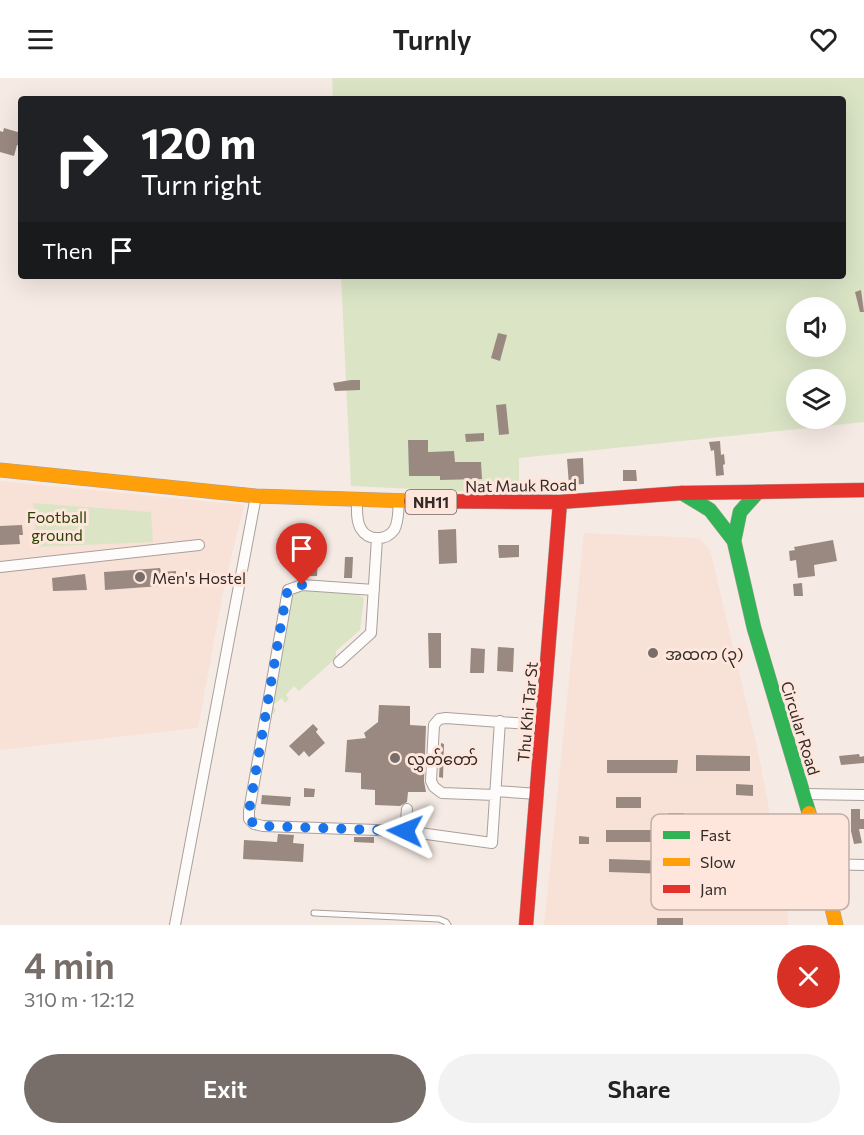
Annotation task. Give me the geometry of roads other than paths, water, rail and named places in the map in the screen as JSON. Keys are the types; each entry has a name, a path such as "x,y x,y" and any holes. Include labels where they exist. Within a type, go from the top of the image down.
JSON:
{"main road":[{"name":"Nat Mauk Road","path":"0,470 256,495 399,501 560,502 682,494 864,490"},
{"path":"734,542 740,512 758,492"},
{"path":"682,494 710,510 734,542"},
{"name":"Thu Khi Tar St","path":"526,925 560,502"},
{"name":"Circular Road","path":"734,542 754,628 809,814"},
{"name":"Circular Road","path":"833,910 836,925"}],"street":[{"path":"176,925 256,495"},
{"path":"357,500 357,520 361,530 368,536 377,538 385,537 393,532 397,523 399,501"},
{"path":"339,663 371,633 377,538"},
{"path":"0,567 199,545"},
{"path":"374,590 302,585 288,590 249,819 254,824 263,826 405,831 492,843 500,721"},
{"path":"537,794 442,793 434,787 431,781 434,725 446,718 542,725"},
{"path":"804,794 864,795"},
{"path":"405,831 407,809"},
{"path":"849,865 864,865"}],"lane":[{"path":"314,913 438,919 448,925"}],"place":[{"name":"Men's Hostel","path":"140,577"},
{"name":"အထက (၃)","path":"653,653"},
{"name":"လွှတ်တော်","path":"395,758"}],"park label":[{"name":"Football ground","path":"57,525"}]}
